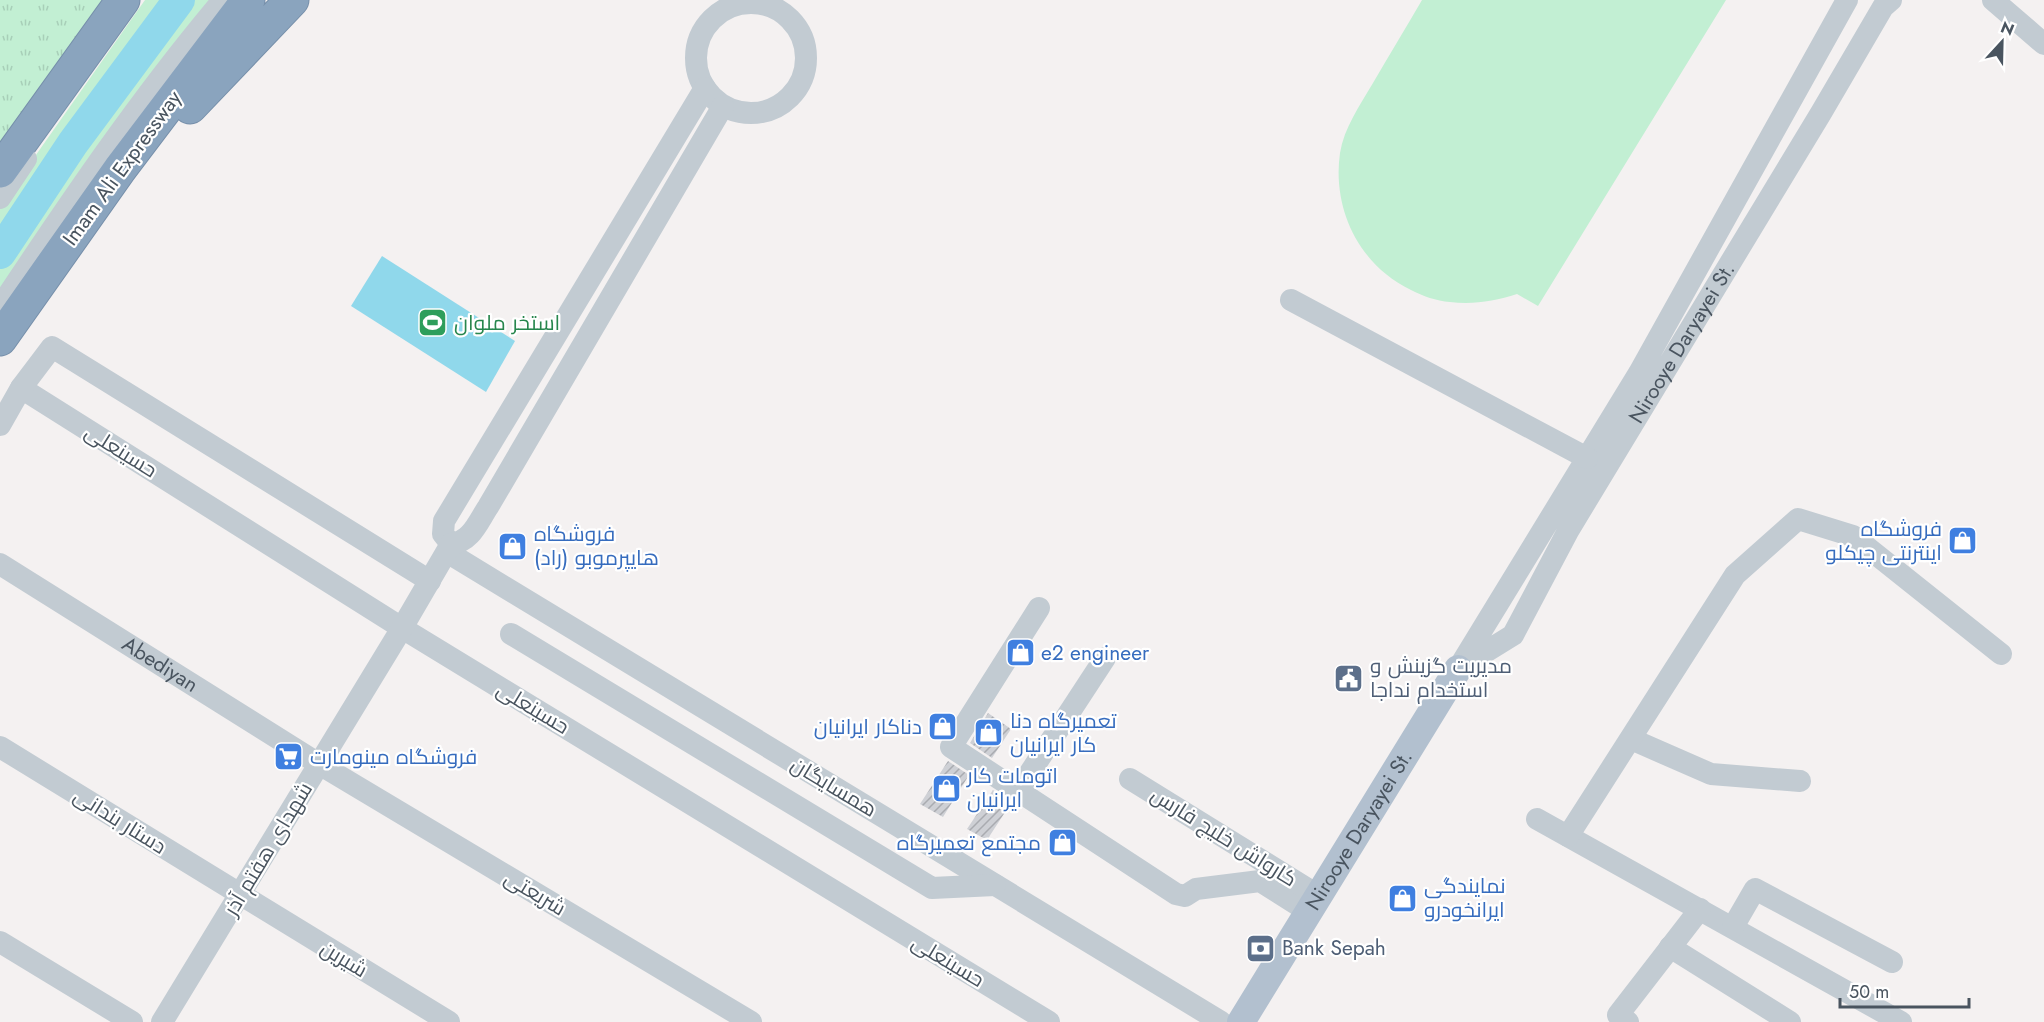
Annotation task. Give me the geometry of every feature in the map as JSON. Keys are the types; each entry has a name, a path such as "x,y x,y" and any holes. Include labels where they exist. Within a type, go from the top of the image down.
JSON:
{"highway":[{"path":"0,171 123,0"},
{"name":"Imam Ali Expressway","path":"0,339 120,169 248,0"},
{"path":"54,261 156,143 292,0"}],"main road":[{"name":"Nirooye Daryayei St.","path":"1241,1022 1458,669"}],"street":[{"path":"0,198 141,0"},
{"path":"0,307 113,139 184,46 223,0"},
{"name":"Nirooye Daryayei St.","path":"1458,669 1639,373 1847,0"},
{"name":"Nirooye Daryayei St.","path":"1458,669 1513,635 1568,531 1883,7 1891,0"},
{"path":"1993,0 2044,44"},
{"path":"764,2 787,7 803,39 806,58 803,77 793,94 778,106 760,112 741,113 723,106 709,95 700,80 695,63 696,46 703,30 714,16 728,7 764,2"},
{"path":"705,88 444,521 443,534 449,548 470,535 723,106"},
{"path":"1291,300 1587,458"},
{"path":"0,425 21,388 52,347 430,581"},
{"name":"حسینعلی","path":"21,388 402,628 1049,1022"},
{"path":"488,448 514,463"},
{"path":"1568,836 1735,575 1798,519 1853,536 2001,654"},
{"name":"شهدای هفتم آذر","path":"162,1022 449,548"},
{"name":"همسایگان","path":"449,548 994,885 1221,1022"},
{"name":"Abediyan","path":"0,564 319,764"},
{"path":"1040,608 951,747 1176,894 1185,896 1196,889 1260,881 1314,904"},
{"path":"511,634 932,888 994,885"},
{"path":"1018,791 1105,658"},
{"path":"1631,739 1711,774 1800,781"},
{"name":"دستار بندانی","path":"0,747 240,895"},
{"name":"شریعتی","path":"319,764 751,1022"},
{"name":"کارواش خلیج فارس","path":"1130,779 1314,904"},
{"path":"1537,819 1901,1022"},
{"path":"1733,927 1755,889 1892,962"},
{"name":"شیرین","path":"240,895 449,1022"},
{"path":"1628,1022 1618,1016 1700,909"},
{"path":"0,942 132,1022"},
{"path":"1670,947 1790,1022"}],"green space":[{"path":"0,0 111,0 0,145"},
{"path":"145,0 215,0 0,299 0,206"},
{"path":"1422,0 1726,0 1538,306 1517,294 1476,303 1459,303 1440,301 1416,292 1393,279 1377,266 1353,233 1345,214 1340,195 1339,174 1340,153 1345,135 1358,108"}],"water":[{"name":"استخر ملوان","path":"382,256 515,341 486,392 351,306"}],"building":[{"name":"تعمیرگاه دنا کار ایرانیان","path":"988,713 1011,729 992,758 970,743"},
{"name":"اتومات کار ایرانیان","path":"948,761 969,775 943,817 920,804"},
{"path":"993,790 1011,803 987,840 967,829"}],"waterway":[{"path":"0,253 73,143 179,0"}],"place":[{"name":"استخر ملوان","path":"433,323"},
{"name":"فروشگاه اینترنتی چیکلو","path":"1963,541"},
{"name":"فروشگاه هایپرموبو (راد)","path":"513,546"},
{"name":"e2 engineer","path":"1020,653"},
{"name":"مدیریت گزینش و استخدام نداجا","path":"1349,678"},
{"name":"دناکار ایرانیان","path":"943,727"},
{"name":"تعمیرگاه دنا کار ایرانیان","path":"989,733"},
{"name":"فروشگاه مینومارت","path":"289,757"},
{"name":"اتومات کار ایرانیان","path":"946,788"},
{"name":"مجتمع تعمیرگاه","path":"1062,843"},
{"name":"نمایندگی ایرانخودرو","path":"1403,898"},
{"name":"Bank Sepah","path":"1261,948"}]}
